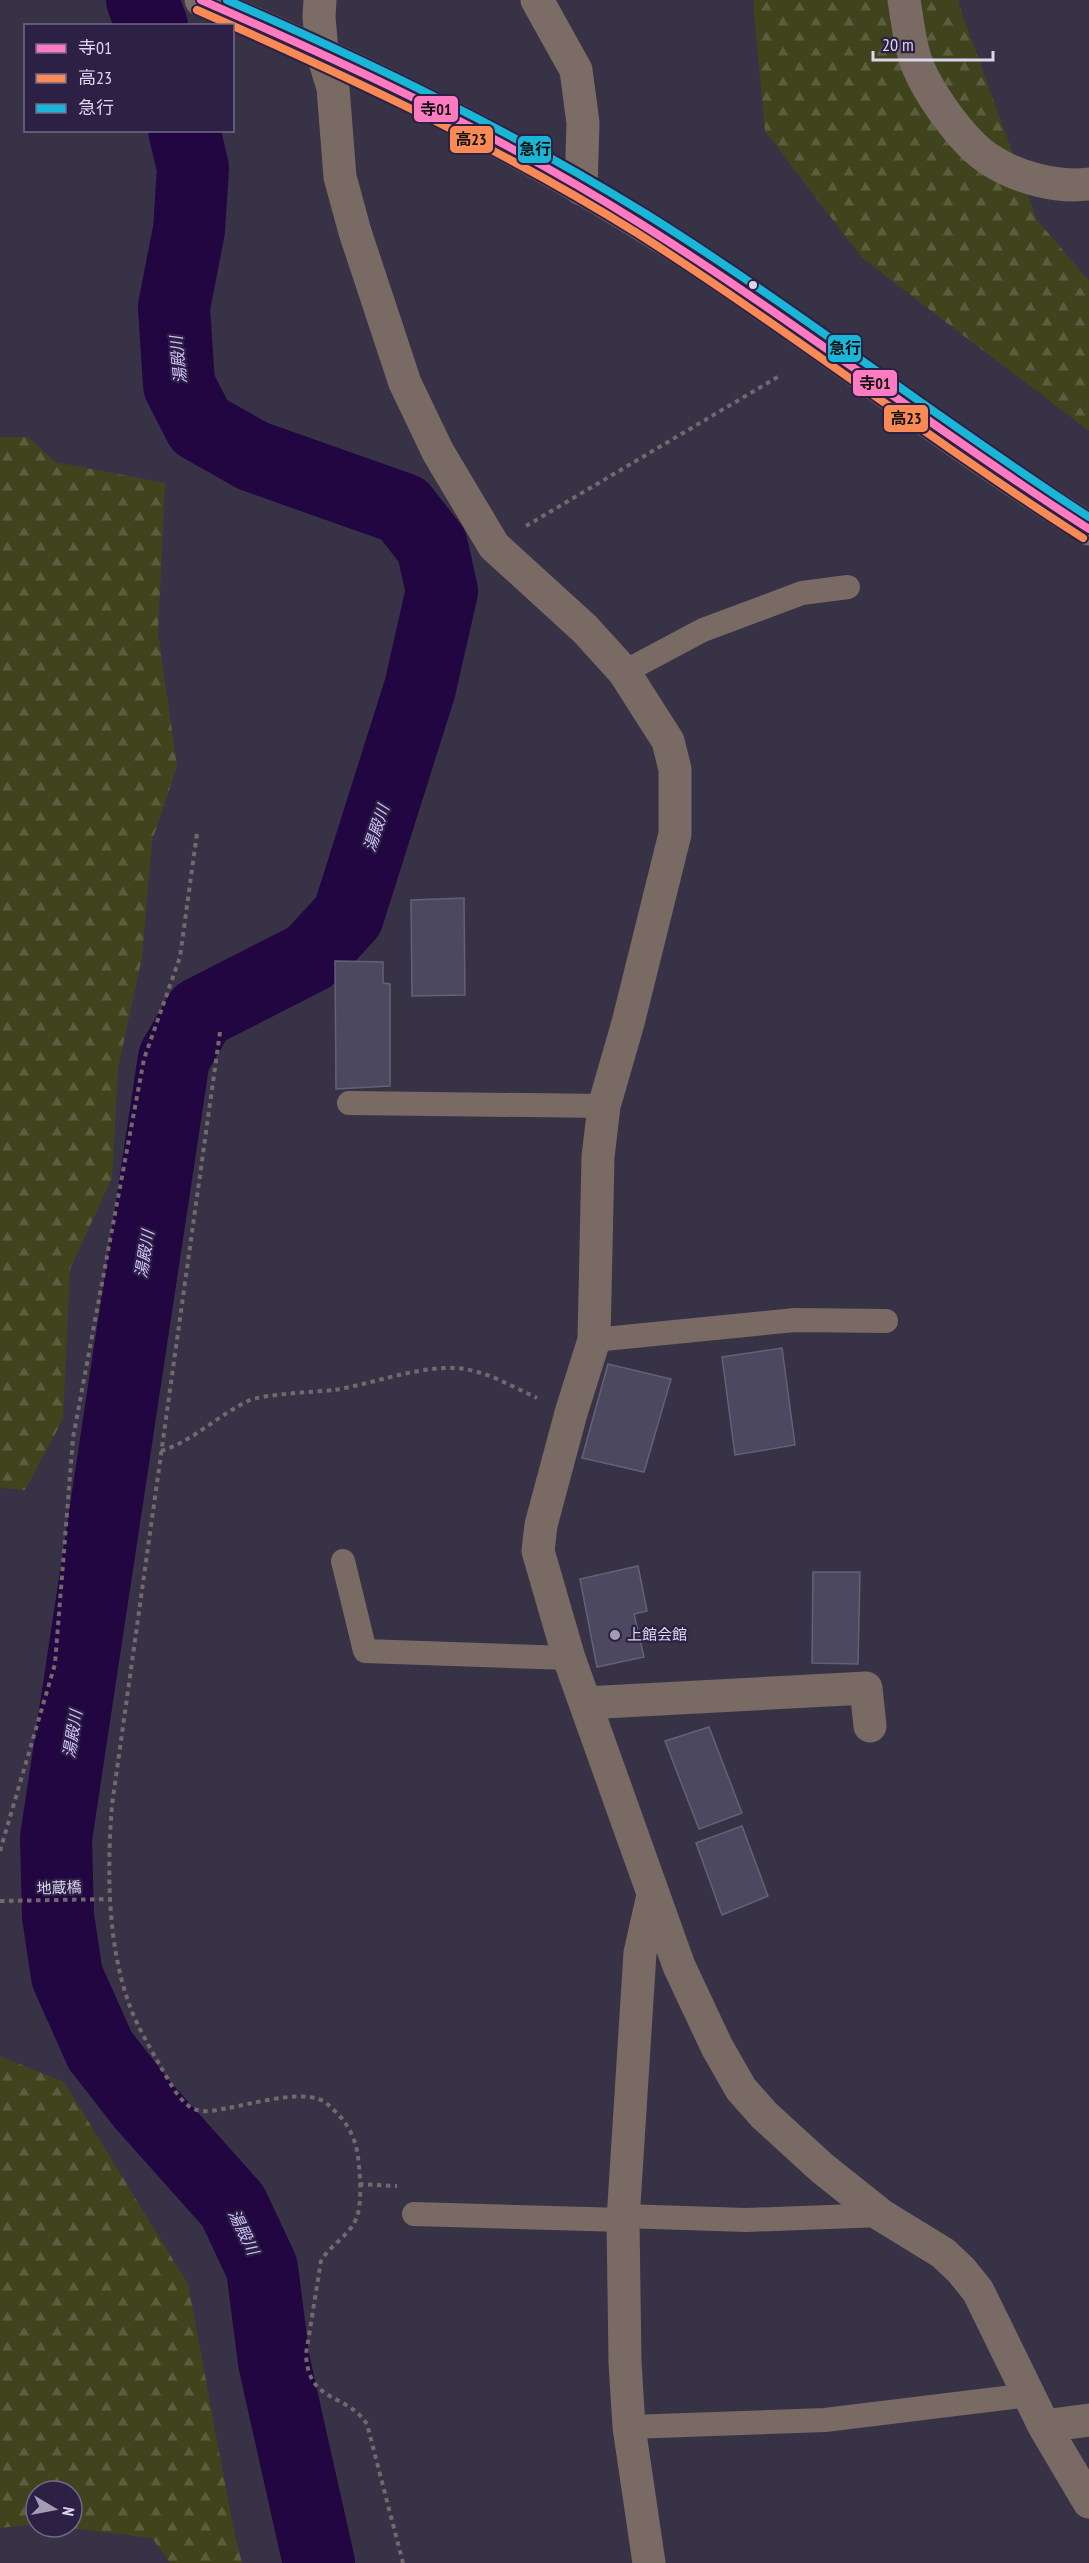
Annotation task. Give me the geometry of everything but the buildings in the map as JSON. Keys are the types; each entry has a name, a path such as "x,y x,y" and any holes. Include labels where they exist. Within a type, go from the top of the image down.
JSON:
{"main road":[{"path":"201,0 322,52 483,132 581,189 698,260 817,345 1089,529"}],"street":[{"path":"321,0 319,17 322,52 333,88 340,177 370,285 405,383 438,452 494,546 585,629 624,672 668,741 675,769 675,834 628,1023 604,1106 598,1157 594,1340 571,1413 541,1525 538,1551 569,1658 679,1966 717,2047 741,2089 764,2115 805,2153 881,2215 943,2253 978,2291 1044,2426 1089,2502"},
{"path":"537,0 576,70 583,123 581,189"},
{"path":"904,0 914,56 933,97 958,130 990,160 1032,180 1089,184"},
{"path":"585,1703 866,1688 870,1726"},
{"path":"649,2563 629,2427 625,2362 623,2218 640,1953 653,1895"},
{"path":"1044,2426 1089,2420"}],"lane":[{"path":"624,672 703,630 753,611 802,593 848,587"},
{"path":"349,1103 604,1106"},
{"path":"594,1340 795,1320 886,1320"},
{"path":"344,1561 365,1652 569,1658"},
{"path":"414,2214 746,2220 881,2215"},
{"path":"629,2427 825,2420 1029,2395"}],"path":[{"path":"494,546 781,375"},
{"path":"0,1851 55,1664 73,1438 144,1059 180,957 197,833"},
{"path":"220,1032 112,1805 110,1837 113,1934 129,2003 162,2068 189,2107 198,2111 213,2111 281,2099 317,2098 326,2102 351,2131 359,2161 360,2205 353,2226 327,2250 321,2261 306,2366 315,2385 327,2396 351,2407 367,2424 403,2563"},
{"path":"161,1451 177,1446 250,1400 336,1389 454,1368 502,1380 571,1413"},
{"name":"地蔵橋","path":"0,1901 111,1899"}],"green space":[{"path":"753,0 959,0 1037,220 1089,281 1089,431 862,258 765,131"},
{"path":"0,437 28,437 55,462 165,483 158,633 177,766 152,841 142,957 118,1068 112,1178 70,1269 63,1419 25,1490 0,1488"},
{"path":"0,2056 64,2082 188,2284 233,2527 242,2563 170,2563 152,2538 84,2530 84,2479 24,2479 24,2525 0,2528"}],"waterway":[{"name":"湯殿川","path":"142,0 151,24"},
{"name":"湯殿川","path":"184,132 193,168 189,230 174,307 179,385 200,426 253,456 403,509 432,546 442,591 420,688 348,916 310,957 200,1013 174,1058 56,1838 58,1916 67,1976 100,2050 142,2104 233,2206 262,2268 274,2362 319,2563"}],"transit line":[{"name":"寺01","path":"201,0 314,50 426,104 535,161 588,192 698,261 976,454 1089,529"},
{"name":"急行","path":"227,0 334,48 493,126 646,214 758,288 977,442 1089,517"},
{"name":"高23","path":"197,10 228,24"},
{"name":"高23","path":"234,27 421,114 584,201 694,270 1026,501 1083,538"}],"place":[{"name":"上館会館","path":"615,1635"}]}
